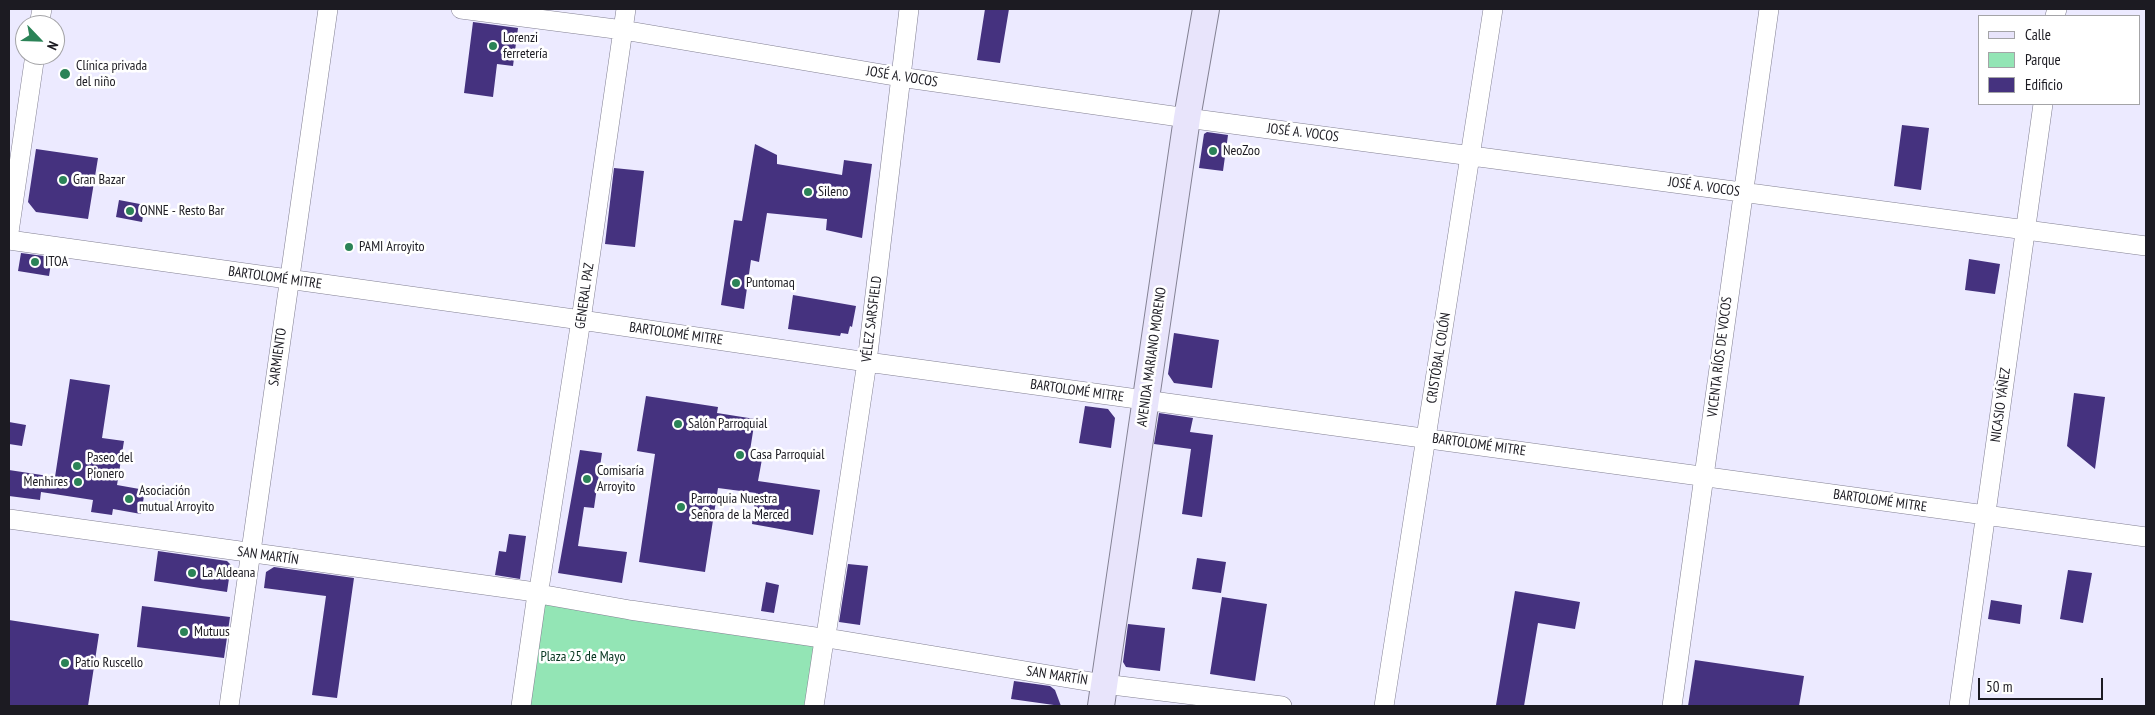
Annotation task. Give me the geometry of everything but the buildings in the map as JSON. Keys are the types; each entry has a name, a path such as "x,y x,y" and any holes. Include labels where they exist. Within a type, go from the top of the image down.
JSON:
{"main road":[{"name":"AVENIDA MARIANO MORENO","path":"1103,695 1187,118 1206,9"}],"street":[{"name":"SARMIENTO","path":"229,706 328,9"},
{"name":"JOSÉ A. VOCOS","path":"461,9 623,30 900,77 1187,118 2146,246"},
{"name":"GENERAL PAZ","path":"521,706 537,592 582,320 626,9"},
{"name":"VÉLEZ SARSFIELD","path":"814,706 867,362 909,9"},
{"name":"CRISTÓBAL COLÓN","path":"1384,706 1493,9"},
{"name":"VICENTA RÍOS DE VOCOS","path":"1672,706 1705,477 1742,192 1769,9"},
{"path":"9,232 34,65"},
{"name":"NICASIO YÁÑEZ","path":"1959,706 2043,105"},
{"name":"BARTOLOMÉ MITRE","path":"9,240 867,362 2146,538"},
{"name":"SAN MARTÍN","path":"9,519 251,554 537,592 630,610 824,638 1103,695 1282,706"}],"green space":[{"name":"Plaza 25 de Mayo","path":"547,600 810,643 816,649 808,706 525,706 540,604"}],"place":[{"name":"Lorenzi ferretería","path":"493,46"},
{"name":"Clínica privada del niño","path":"65,74"},
{"name":"NeoZoo","path":"1213,151"},
{"name":"Gran Bazar","path":"63,180"},
{"name":"Sileno","path":"808,192"},
{"name":"ONNE - Resto Bar","path":"130,211"},
{"name":"PAMI Arroyito","path":"349,247"},
{"name":"ITOA","path":"35,262"},
{"name":"Puntomaq","path":"736,283"},
{"name":"Salón Parroquial","path":"678,424"},
{"name":"Casa Parroquial","path":"740,455"},
{"name":"Paseo del Pionero","path":"77,466"},
{"name":"Comisaría Arroyito","path":"587,479"},
{"name":"Menhires","path":"78,482"},
{"name":"Asociación mutual Arroyito","path":"129,499"},
{"name":"Parroquia Nuestra Señora de la Merced","path":"681,507"},
{"name":"La Aldeana","path":"192,573"},
{"name":"Mutuus","path":"184,632"},
{"name":"Patio Ruscello","path":"65,663"}]}
